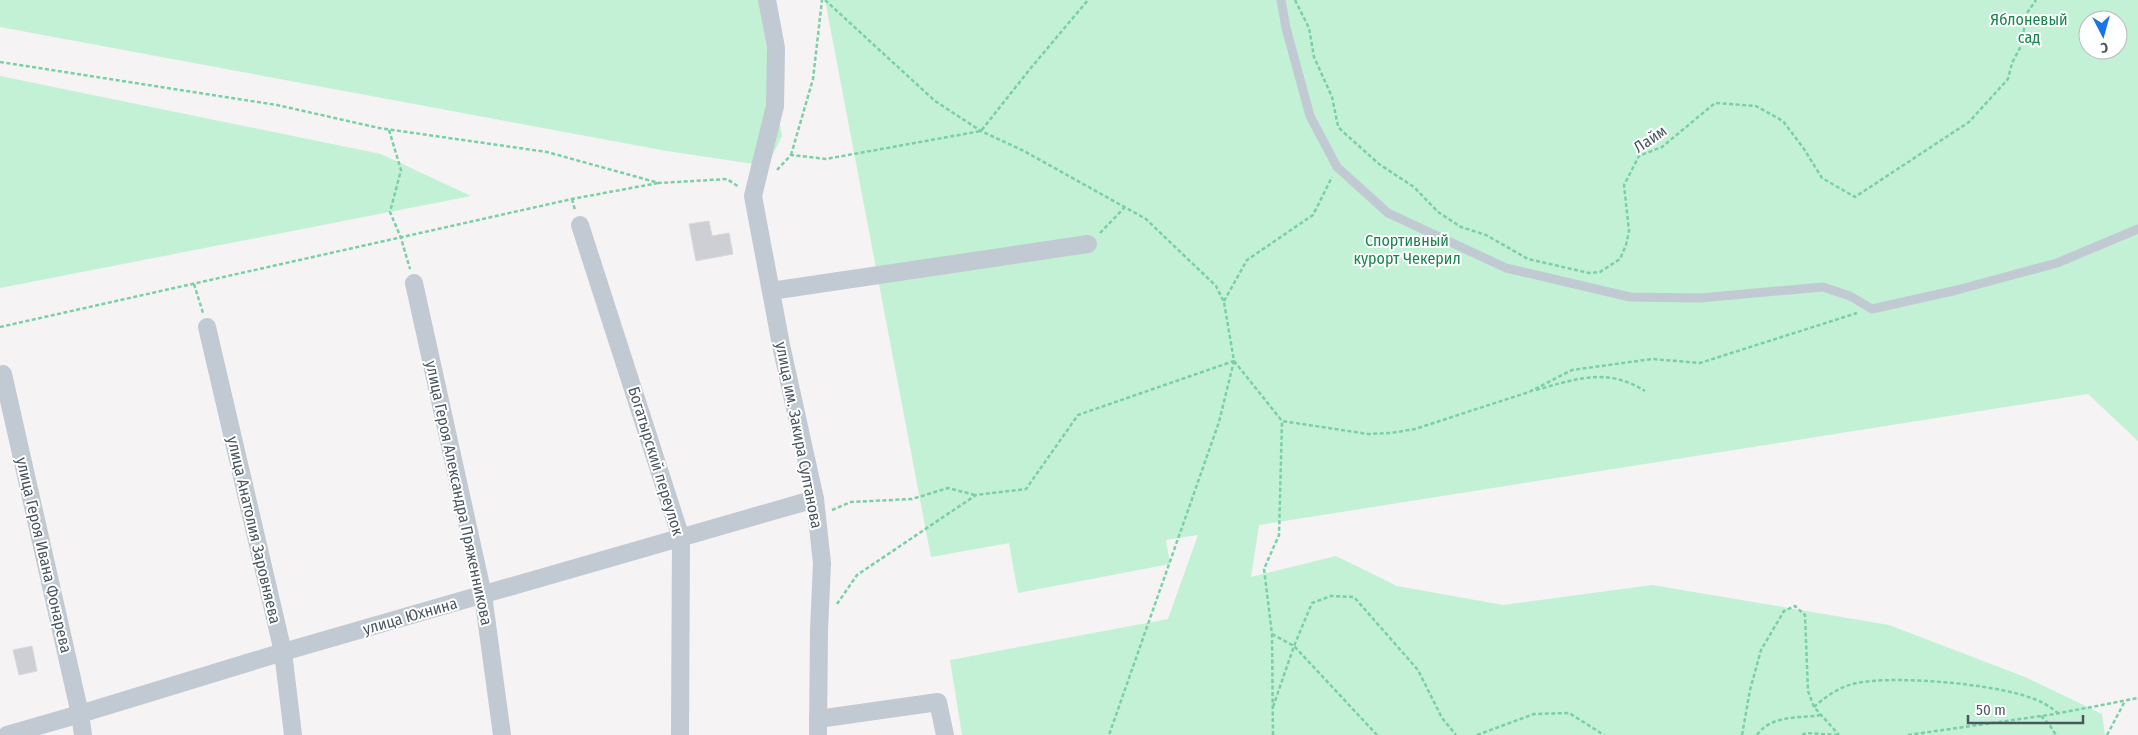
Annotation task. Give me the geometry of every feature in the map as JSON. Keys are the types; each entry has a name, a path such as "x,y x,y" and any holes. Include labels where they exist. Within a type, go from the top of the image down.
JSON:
{"street":[{"path":"753,196 775,106 776,48 768,0"},
{"name":"улица им. Закира Султанова","path":"753,196 770,291 816,507 822,563 818,727"},
{"name":"Богатырский переулок","path":"580,225 681,538 680,735"},
{"path":"770,291 1088,244"},
{"name":"улица Героя Александра Пряженникова","path":"414,283 483,595 502,735"},
{"name":"улица Анатолия Заровняева","path":"207,327 283,652 293,735"},
{"name":"улица Героя Ивана Фонарева","path":"3,374 80,714 83,735"},
{"name":"улица Юхнина","path":"6,735 283,652 681,538 816,507"},
{"path":"818,727 938,702 945,735"}],"lane":[{"path":"1281,0 1286,28 1310,116 1338,167 1388,213 1506,268 1630,297 1700,298 1823,287 1850,296 1872,309 1957,290 2057,263 2138,229"}],"path":[{"path":"823,0 935,101 982,131 1024,151 1146,219 1216,286 1224,302 1234,361 1219,422 1108,735"},
{"path":"772,176 791,155 813,79 823,0"},
{"path":"791,155 826,159 982,131 1030,69 1088,0"},
{"name":"Лайм","path":"1296,0 1309,28 1314,57 1332,97 1338,126 1341,130 1379,164 1414,187 1438,212 1461,227 1486,235 1528,259 1589,273 1600,272 1620,259 1626,245 1629,231 1624,185 1639,156 1662,147 1715,103 1756,106 1783,121 1804,149 1822,178 1854,197 1969,122 1995,94 2008,79 2012,63 2021,46 2026,13 2036,0"},
{"path":"0,62 277,105 389,130 547,152 658,183"},
{"path":"389,130 401,170 390,212 401,238 414,283"},
{"path":"1224,302 1247,260 1313,215 1338,167"},
{"path":"0,327 572,199 658,183 727,180 753,196"},
{"path":"1088,244 1125,207"},
{"path":"194,284 207,327"},
{"path":"1529,392 1572,370 1652,359 1700,363 1872,309"},
{"path":"1234,361 1282,421 1279,535 1264,569 1272,634 1273,735"},
{"path":"816,507 851,502 912,499 948,488 976,495 1026,489 1078,415 1234,361"},
{"path":"1282,421 1368,434 1391,433 1415,429 1529,392 1583,377 1609,377 1631,383 1645,391"},
{"path":"835,607 857,575 976,495"},
{"path":"1273,707 1294,646 1312,603 1331,596 1354,597 1418,670 1442,718 1456,735"},
{"path":"1742,735 1750,690 1761,650 1784,611 1795,606 1805,615 1808,692 1814,707 1839,735"},
{"path":"1272,634 1294,646 1377,735"},
{"path":"1814,707 1828,694 1855,683 1889,679 1952,684 2010,692 2042,702 2059,714"},
{"path":"1908,735 2059,714 2138,698"},
{"path":"2107,735 2126,701"},
{"path":"1477,735 1534,714 1569,713 1604,735"},
{"path":"1757,735 1773,722 1794,716 1821,715"},
{"path":"2041,716 2056,735"},
{"path":"1802,735 1806,733 1839,735"}],"green space":[{"path":"0,0 758,0 782,136 767,166 667,151 0,27"},
{"name":"Спортивный курорт Чекерил","path":"825,0 2138,0 2138,441 2088,394 1259,525 1251,577 1336,556 1397,586 1503,605 1652,585 1889,625 2025,677 2102,714 2105,735 962,735 950,660 1168,619 1198,535 1166,540 1170,564 1018,593 1009,543 931,557"},
{"path":"0,76 381,154 471,196 0,288"}],"building":[{"path":"709,221 712,236 729,233 733,254 696,261 689,224"},
{"path":"32,646 37,671 19,675 13,650"}],"park label":[{"name":"Яблоневый сад","path":"2029,28"}]}
